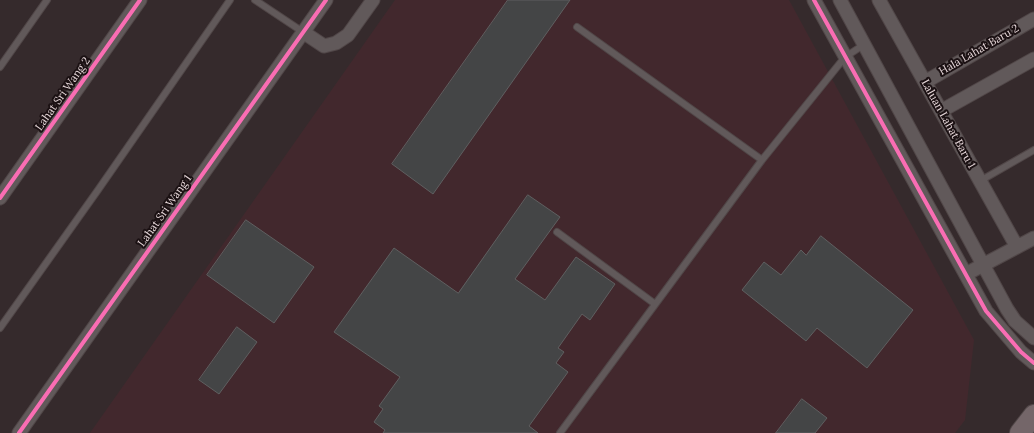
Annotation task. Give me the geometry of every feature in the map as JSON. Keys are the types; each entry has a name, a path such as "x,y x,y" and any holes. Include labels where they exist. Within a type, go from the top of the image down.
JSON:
{"main road":[{"path":"1020,433 1034,415"}],"street":[{"name":"Lahat Sri Wang 2","path":"0,198 140,0"},
{"name":"Lahat Sri Wang 1","path":"19,433 326,0"},
{"path":"303,32 324,46 336,43 348,35 373,0"},
{"path":"814,0 986,311 1011,340 1034,363"},
{"path":"840,0 1015,321 1034,338"},
{"name":"Laluan Lahat Baru 1","path":"880,0 1017,247"},
{"name":"Hala Lahat Baru 2","path":"925,82 1034,19"},
{"path":"941,111 1034,58"},
{"path":"966,274 1034,238"}],"lane":[{"path":"0,67 47,0"},
{"path":"0,328 230,0"},
{"path":"255,0 303,32"},
{"path":"577,27 762,160"},
{"path":"560,433 762,160 845,57 865,44"},
{"path":"980,181 1034,150"},
{"path":"557,232 655,304"}],"shaded area":[{"path":"395,0 789,0 974,340 965,420 955,433 90,433"}],"building":[{"path":"508,0 570,0 433,194 392,164"},
{"path":"528,195 560,217 515,279 545,300 576,257 615,284 590,320 582,314 558,348 564,352 556,363 568,372 529,426 538,433 383,433 385,430 374,422 383,409 379,406 400,377 334,332 394,248 458,293"},
{"path":"246,220 314,267 274,323 207,275"},
{"path":"821,236 913,310 867,368 817,328 806,341 742,290 764,262 781,275 801,250 806,255"},
{"path":"237,327 257,342 219,394 199,380"},
{"path":"802,399 827,418 815,433 776,433"}],"cycle path":[{"path":"0,198 140,0"},
{"path":"19,433 326,0"},
{"path":"814,0 986,311 1021,352 1034,363"}]}
